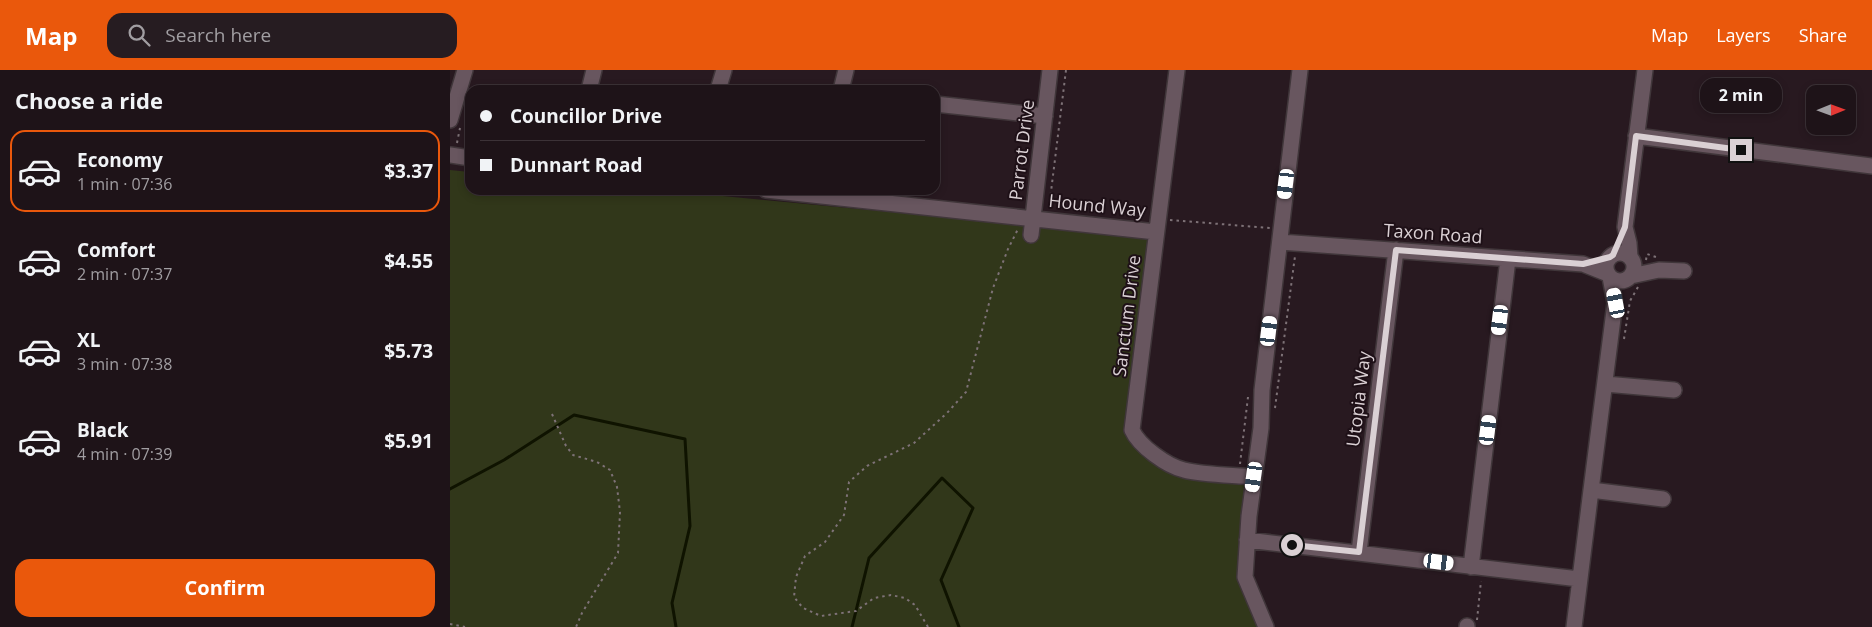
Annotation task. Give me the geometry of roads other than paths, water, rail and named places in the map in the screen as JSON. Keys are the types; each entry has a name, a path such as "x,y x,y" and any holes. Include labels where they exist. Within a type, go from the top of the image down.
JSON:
{"street":[{"path":"450,120 465,70"},
{"path":"590,85 594,70"},
{"path":"720,85 724,70"},
{"path":"846,70 846,85"},
{"name":"Parrot Drive","path":"1031,235 1026,218 1045,116 1050,70"},
{"name":"Sanctum Drive","path":"1177,70 1132,430 1138,441 1148,449 1168,463 1183,470 1254,477"},
{"path":"1266,627 1245,577 1247,540 1261,428 1262,390 1300,70"},
{"path":"1574,627 1616,303 1606,265 1625,227 1645,70"},
{"path":"940,105 1045,116"},
{"path":"1636,136 1872,166"},
{"path":"450,155 465,157"},
{"name":"Hound Way","path":"832,195 1156,232"},
{"path":"1616,303 1633,279 1634,266 1625,227"},
{"name":"Taxon Road","path":"1280,242 1583,264"},
{"name":"Utopia Way","path":"1359,552 1396,250"},
{"path":"1583,264 1622,253 1659,270"},
{"path":"1471,566 1508,259"},
{"path":"1583,264 1621,281 1659,270 1684,272"},
{"path":"1605,384 1674,390"},
{"path":"1591,490 1663,499"},
{"path":"1247,540 1579,578"}],"waterway":[{"path":"450,489 504,460 574,415 685,439 690,526 672,603 676,627"},
{"path":"852,627 869,558 942,478 973,508 941,580 959,627"}]}
